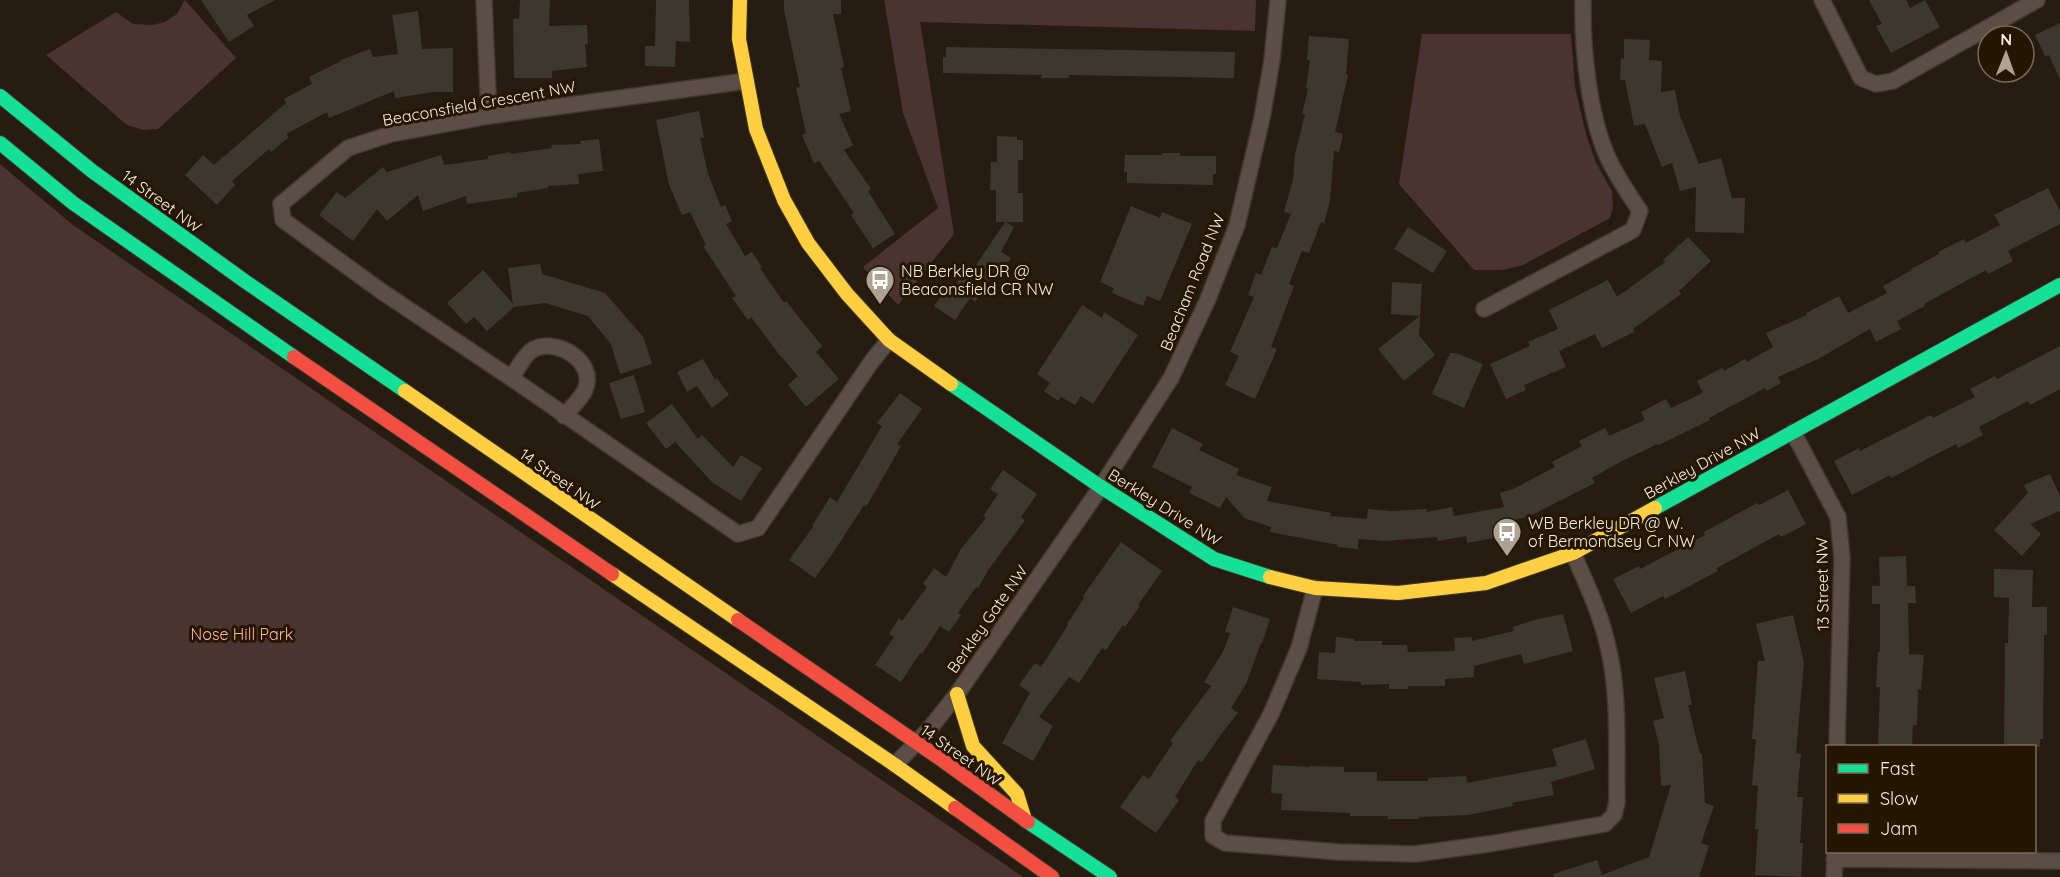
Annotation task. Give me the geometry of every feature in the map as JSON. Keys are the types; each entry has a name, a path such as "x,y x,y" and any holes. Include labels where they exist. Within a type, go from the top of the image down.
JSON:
{"main road":[{"name":"Berkley Drive NW","path":"740,0 740,39 756,129 784,200 815,252 847,294 889,340 1101,487 1215,559 1277,579 1315,588 1398,593 1486,583 1573,553 2060,285"},
{"name":"14 Street NW","path":"0,96 92,171 246,282 1110,877"},
{"path":"0,143 73,203 225,311 895,765 1052,877"},
{"path":"957,694 973,746 1017,794 1025,820"}],"street":[{"path":"484,0 489,116"},
{"name":"Beacham Road NW","path":"1101,487 1171,378 1208,299 1237,225 1262,118 1272,60 1278,0"},
{"path":"1484,309 1633,230 1640,211 1610,162 1592,109 1582,24 1582,0"},
{"path":"1822,0 1861,78 1876,84 1893,81 2037,0"},
{"name":"Beaconsfield Crescent NW","path":"746,81 489,116 391,134 348,148 281,204 283,220 381,291 738,534 758,528 889,340"},
{"path":"511,378 531,351 544,346 559,347 575,356 587,377 585,389 564,416"},
{"name":"13 Street NW","path":"1793,432 1838,518 1842,558 1837,745"},
{"name":"Berkley Gate NW","path":"895,765 957,694 1101,487"},
{"path":"1315,588 1299,648 1271,714 1213,821 1213,836 1225,843 1415,854 1489,844 1605,824 1614,815 1617,802 1614,678 1601,619 1573,553"},
{"path":"1834,877 1834,855 2060,861"}],"green space":[{"path":"185,0 236,58 158,129 144,130 127,125 46,55 116,12 133,24 152,25 165,22 177,14"},
{"path":"884,0 1256,0 1255,31 920,22 954,234 898,305 863,267 938,208 903,113"},
{"path":"1422,34 1571,34 1575,87 1586,134 1596,163 1612,191 1613,207 1610,218 1523,265 1503,270 1474,270 1399,184"},
{"name":"Nose Hill Park","path":"0,164 73,225 1023,877 0,877"}],"building":[{"path":"201,0 275,0 247,15 254,26 229,42"},
{"path":"520,0 550,0 549,26 587,25 588,44 585,44 587,67 552,71 552,78 514,78 513,19 519,18"},
{"path":"656,0 689,0 690,42 676,41 675,67 645,66 645,46 655,46"},
{"path":"784,0 841,0 841,14 833,14 844,67 841,68 851,111 839,114 853,145 844,150 871,189 868,191 895,234 873,248 851,215 854,213 819,161 814,163 802,135 806,133 796,88 800,87 784,10"},
{"path":"1869,0 1906,0 1910,8 1925,0 1940,27 1891,53 1876,26 1882,24"},
{"path":"418,11 422,49 453,48 453,92 434,92 395,98 394,91 329,118 327,112 286,134 289,137 271,152 269,149 232,181 235,185 217,205 185,175 203,155 214,165 286,103 284,99 312,84 309,77 341,60 370,49 373,57 398,54 392,15"},
{"path":"2060,23 2060,79 2049,55 2045,56 2036,35"},
{"path":"1309,36 1349,39 1346,74 1348,75 1335,132 1343,134 1339,152 1334,151 1330,201 1324,223 1321,222 1309,253 1302,251 1289,284 1294,286 1271,347 1277,349 1255,399 1225,385 1239,356 1230,352 1254,297 1248,295 1256,273 1261,275 1272,247 1277,248 1291,214 1284,212 1293,179 1295,154 1305,114 1302,114 1308,89 1306,88 1310,60 1307,60"},
{"path":"1624,39 1650,40 1649,60 1662,61 1661,92 1675,90 1680,116 1699,164 1721,158 1732,198 1745,198 1744,233 1695,232 1696,187 1680,191 1672,163 1662,167 1645,124 1634,126 1625,80 1620,80 1621,58 1624,59"},
{"path":"946,47 1235,52 1234,78 1069,75 1069,78 1041,78 1042,75 943,73 943,57 946,57"},
{"path":"699,111 704,137 700,138 708,174 721,207 725,205 732,221 726,224 745,256 752,252 784,303 786,301 822,346 816,352 839,379 806,407 788,385 798,376 751,317 748,320 732,298 736,296 703,246 706,245 690,212 682,215 669,185 656,120"},
{"path":"997,136 1017,137 1017,140 1023,140 1023,160 1018,160 1018,193 1023,193 1023,222 1006,222 1014,227 1001,252 1011,258 995,282 990,279 975,302 970,298 955,320 934,306 950,283 955,286 969,264 974,268 1005,222 996,222 996,190 990,190 991,162 997,162"},
{"path":"599,139 603,171 578,174 579,184 548,186 548,188 517,193 517,197 467,204 466,196 423,211 418,195 387,221 377,209 353,241 319,215 337,192 345,198 383,167 387,172 441,155 444,165 488,159 488,156 510,152 511,154 552,148 551,145 581,144 580,141"},
{"path":"1162,153 1180,153 1180,156 1216,156 1216,174 1213,174 1213,185 1127,183 1127,172 1124,172 1125,155 1162,155"},
{"path":"2048,188 2060,211 2060,224 2008,251 2013,261 1988,274 1986,270 1924,304 1925,306 1897,321 1901,329 1876,342 1870,329 1818,359 1778,377 1781,383 1767,391 1765,388 1709,418 1710,420 1622,461 1592,478 1595,483 1530,516 1503,523 1505,536 1467,543 1466,536 1438,541 1437,537 1385,541 1358,539 1358,549 1337,547 1338,545 1270,532 1271,527 1244,518 1226,497 1220,508 1189,493 1192,487 1152,467 1172,428 1203,444 1199,450 1239,469 1236,475 1272,487 1267,501 1331,513 1331,516 1367,519 1368,509 1391,511 1427,509 1427,512 1452,507 1454,516 1504,507 1500,493 1513,489 1555,467 1552,462 1582,446 1579,441 1605,428 1609,436 1645,420 1641,412 1666,399 1671,408 1703,393 1697,381 1722,368 1724,371 1745,359 1747,362 1773,347 1766,333 1807,315 1806,313 1839,296 1848,313 1887,293 1883,286 1939,254 1938,252 1964,239 1966,243 2000,225 1994,215"},
{"path":"1131,206 1160,218 1162,212 1192,224 1160,301 1147,296 1143,306 1112,293 1114,288 1100,282"},
{"path":"1408,227 1447,251 1433,273 1394,249"},
{"path":"1688,237 1711,261 1679,291 1681,294 1633,329 1634,332 1602,348 1595,334 1559,351 1566,367 1524,385 1526,390 1506,399 1490,364 1530,346 1528,342 1558,329 1549,310 1608,280 1617,297 1665,262 1663,260"},
{"path":"540,264 542,274 605,293 644,338 652,364 620,374 611,344 588,316 545,303 514,307 487,331 474,317 466,324 447,303 483,270 513,304 508,268"},
{"path":"1392,282 1422,284 1419,335 1435,355 1404,381 1378,349 1420,316 1391,314"},
{"path":"1082,305 1102,318 1104,312 1138,335 1093,404 1081,396 1075,405 1061,397 1058,401 1044,391 1050,383 1037,374"},
{"path":"2060,346 2060,389 2030,405 2028,401 1979,427 1983,435 1958,448 1956,444 1891,478 1890,475 1852,495 1834,461 1975,397 1970,389 1995,376 1997,379"},
{"path":"1450,353 1456,353 1483,364 1464,408 1432,394"},
{"path":"703,359 715,380 717,378 729,395 712,408 697,386 687,392 677,372"},
{"path":"634,375 645,412 621,419 609,383"},
{"path":"900,393 922,409 897,444 901,446 866,507 864,505 815,578 789,560 813,527 830,497 837,502 882,426 877,423"},
{"path":"672,404 698,439 702,435 733,467 741,455 762,468 741,501 713,483 675,442 666,449 646,423"},
{"path":"1003,470 1037,494 1021,517 1025,520 958,613 961,615 949,632 940,626 901,682 875,665 894,637 889,634 899,618 902,621 927,587 923,584 934,568 946,577 961,549 986,518 983,516 998,494 990,489"},
{"path":"2050,474 2060,496 2060,511 2030,524 2041,534 2022,556 1994,530 2028,493 2024,485"},
{"path":"1788,490 1806,524 1781,537 1779,534 1717,568 1718,571 1665,599 1663,596 1631,613 1613,579 1639,566 1640,569 1705,535 1704,532 1757,503 1759,505"},
{"path":"1121,542 1162,571 1125,627 1123,625 1106,650 1102,648 1079,683 1069,677 1039,717 1053,726 1033,761 1002,743 1030,693 1019,685 1035,663 1041,667 1084,598 1083,596"},
{"path":"1906,556 1907,586 1915,586 1916,603 1908,603 1909,654 1924,655 1921,690 1918,689 1917,725 1913,725 1912,745 1878,745 1880,687 1876,687 1878,652 1880,652 1880,604 1872,604 1872,586 1880,586 1879,557"},
{"path":"1994,569 2033,570 2032,607 2047,607 2047,635 2044,635 2043,739 2040,739 2040,747 2004,745 2005,643 2008,643 2009,598 1994,597"},
{"path":"1233,607 1270,619 1262,643 1246,684 1231,708 1238,713 1202,762 1198,760 1175,797 1179,800 1156,833 1120,807 1143,775 1149,779 1173,743 1170,741 1211,686 1204,682 1224,650 1230,633 1225,632"},
{"path":"1563,614 1573,651 1524,664 1521,654 1474,666 1474,677 1445,679 1445,686 1408,686 1408,689 1389,689 1389,684 1361,685 1361,682 1317,679 1319,652 1335,653 1336,637 1354,639 1354,641 1382,641 1382,645 1407,645 1408,652 1455,651 1454,638 1472,637 1472,641 1514,631 1513,627"},
{"path":"1793,615 1804,662 1796,753 1801,754 1797,797 1803,797 1800,843 1803,843 1801,877 1755,875 1758,786 1752,785 1756,739 1752,739 1758,661 1765,661 1756,624"},
{"path":"1685,671 1692,705 1688,705 1700,754 1702,754 1705,803 1714,806 1701,843 1709,846 1699,877 1554,877 1553,874 1597,860 1602,875 1649,857 1671,785 1661,786 1659,745 1653,721 1664,718 1654,678"},
{"path":"1586,739 1595,769 1551,782 1554,795 1468,815 1387,819 1388,816 1350,816 1350,813 1281,810 1282,794 1271,793 1273,765 1344,767 1344,772 1377,772 1377,781 1428,781 1428,778 1466,776 1467,783 1557,766 1552,749"}],"traffic: fast":[{"path":"0,96 92,171 246,282 405,391"},
{"path":"0,143 73,203 294,357"},
{"path":"1655,508 2060,285"},
{"path":"951,384 1101,487 1214,559 1270,577"},
{"path":"1028,822 1110,877"}],"traffic: slow":[{"path":"740,0 739,39 756,129 784,200 808,243 847,294 889,340 951,384"},
{"path":"405,391 738,620"},
{"path":"1270,577 1315,588 1398,593 1486,583 1573,553 1655,508"},
{"path":"612,574 955,808"},
{"path":"957,694 973,746 1017,794 1025,820"}],"traffic: jam":[{"path":"294,357 612,574"},
{"path":"738,620 1028,822"},
{"path":"955,808 1052,877"}],"place":[{"name":"NB Berkley DR @ Beaconsfield CR NW","path":"880,306"},
{"name":"WB Berkley DR @ W. of Bermondsey Cr NW","path":"1507,558"}]}
